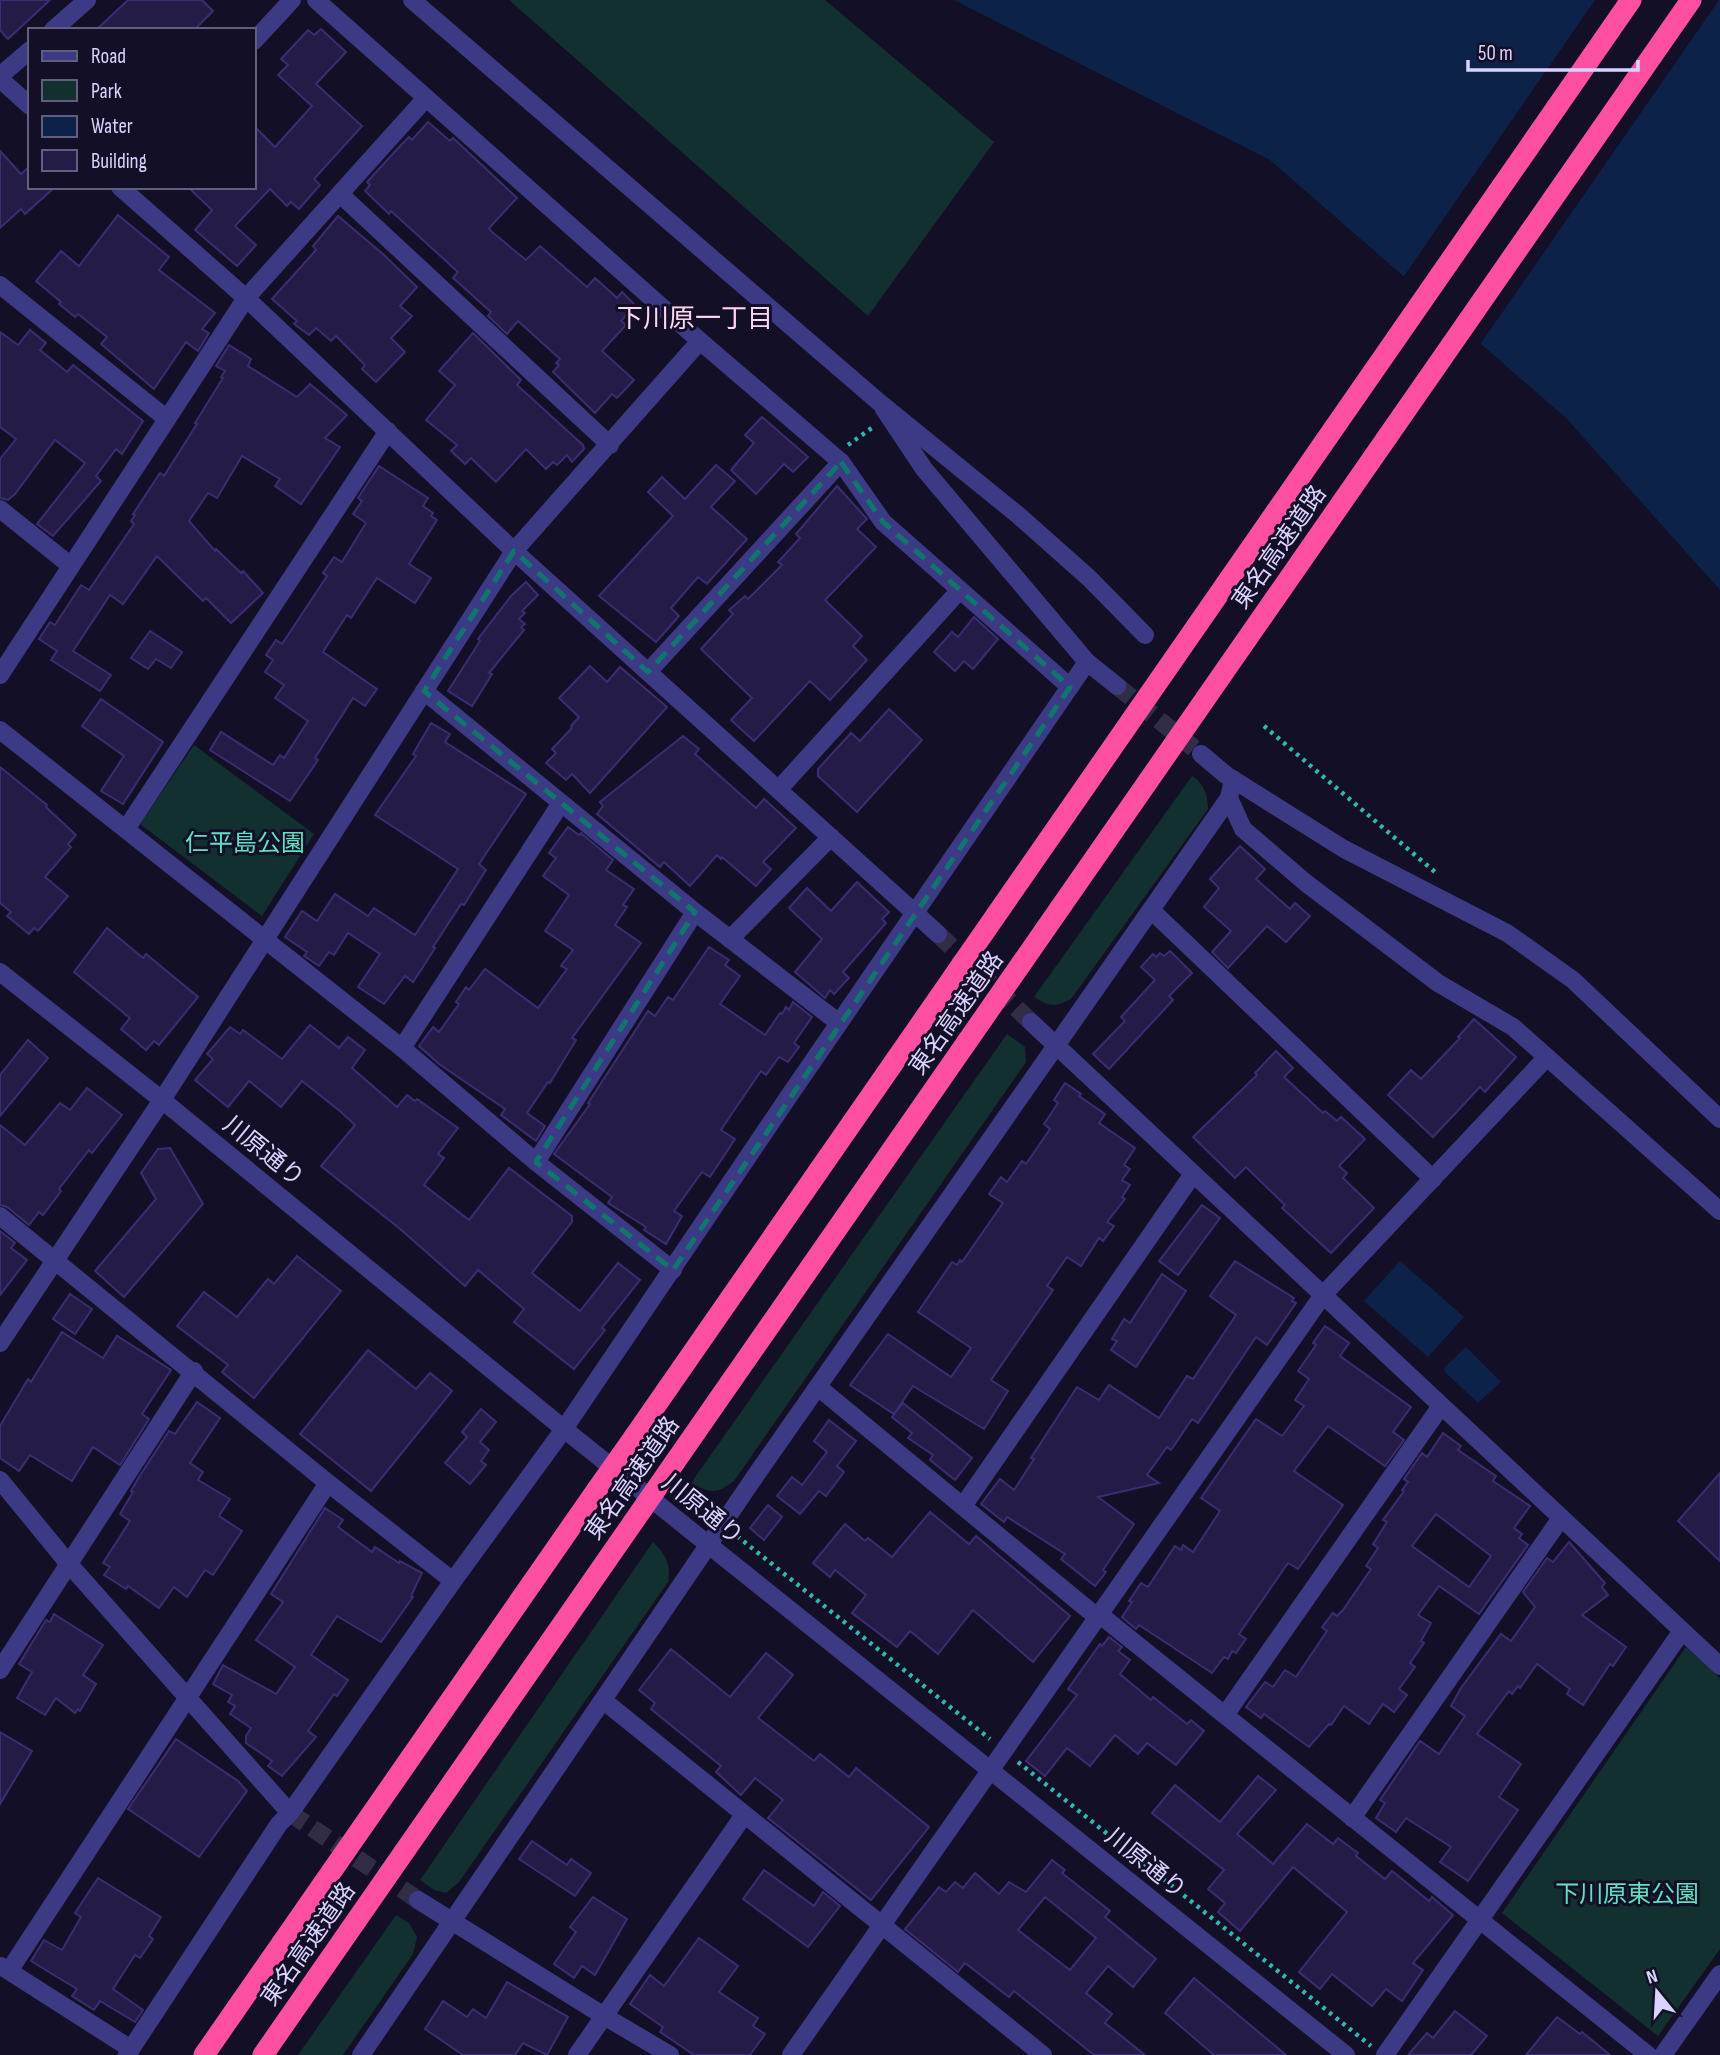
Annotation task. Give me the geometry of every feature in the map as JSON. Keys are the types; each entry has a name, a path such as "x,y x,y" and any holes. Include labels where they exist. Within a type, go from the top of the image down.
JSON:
{"highway":[{"name":"東名高速道路","path":"204,2055 1631,0"},
{"name":"東名高速道路","path":"263,2055 1691,0"}],"street":[{"path":"55,28 87,0"},
{"path":"256,39 292,0"},
{"path":"316,0 837,459 883,522 1070,687"},
{"path":"412,0 884,410 1018,515 1089,578 1145,635"},
{"path":"28,51 3,70 28,103"},
{"path":"0,675 246,298 426,98"},
{"path":"122,189 246,298 514,551 938,933"},
{"path":"341,195 610,445"},
{"path":"0,285 167,419"},
{"path":"0,1343 162,1100 514,551 700,341"},
{"path":"884,410 924,469 1087,662 1116,686"},
{"path":"126,829 388,431"},
{"path":"648,672 837,459"},
{"path":"0,509 71,566"},
{"path":"779,789 959,591"},
{"path":"328,1483 189,1698 5,1968 129,2052 279,1824 290,1813 564,1429 1087,662"},
{"path":"424,691 695,912 839,1023"},
{"path":"0,730 402,1048 536,1161 673,1270"},
{"path":"1201,754 1233,779 1344,849 1507,933 1573,980 1720,1119"},
{"path":"361,2055 723,1524 1229,798 1233,779"},
{"path":"1229,798 1243,828 1306,883 1438,983 1513,1027 1720,1211"},
{"path":"402,1048 561,803"},
{"path":"730,939 831,836"},
{"path":"1151,910 1433,1180"},
{"path":"536,1161 695,912"},
{"name":"川原通り","path":"0,972 162,1100 564,1429 1346,2055"},
{"path":"1031,1022 1720,1666"},
{"path":"791,2055 1323,1295 1547,1057"},
{"path":"963,1506 1193,1174"},
{"path":"0,1216 194,1371 328,1483 453,1581"},
{"path":"0,1670 194,1371"},
{"path":"818,1387 1098,1616 1648,2055"},
{"path":"1225,1715 1441,1406"},
{"path":"0,1480 68,1563 290,1813"},
{"path":"1352,1818 1561,1518"},
{"path":"1379,2051 1480,1920 1682,1631"},
{"path":"604,1701 1043,2055"},
{"path":"577,2055 744,1815"},
{"path":"418,1900 604,2017 670,2055"},
{"path":"1663,2055 1720,1974"}],"path":[{"path":"837,459 884,410"},
{"path":"1264,726 1444,879"},
{"path":"682,1492 1379,2051"}],"highlighted area":[{"path":"841,462 883,522 1070,687 673,1270 536,1162 695,912 424,691 514,551 648,672"}],"green space":[{"path":"509,0 825,0 994,142 868,316"},
{"name":"仁平島公園","path":"194,745 314,834 262,916 140,824"},
{"path":"1192,776 1204,790 1208,809 1071,999 1052,1005 1034,997"},
{"path":"1007,1034 1025,1047 1026,1062 734,1481 713,1491 691,1483"},
{"path":"653,1542 666,1560 668,1582 459,1882 446,1893 434,1890 420,1880"},
{"name":"下川原東公園","path":"1686,1647 1720,1678 1720,1949 1658,2036 1502,1913"},
{"path":"396,1915 409,1923 417,1937 413,1954 343,2055 298,2055"}],"water":[{"path":"954,0 1720,0 1720,590 1566,418 1270,160"},
{"path":"1400,1261 1464,1317 1428,1357 1364,1301"},
{"path":"1466,1347 1501,1382 1478,1403 1444,1368"}],"pier":[{"path":"1595,0 1719,0 1479,346 1402,279"}],"building":[{"path":"0,0 50,0 8,39 0,30"},
{"path":"128,0 202,0 213,11 196,28 98,28"},
{"path":"321,29 346,52 316,84 362,126 314,179 320,185 299,209 291,202 287,206 270,189 235,226 256,245 237,266 195,230 212,210 190,189 256,189 256,128 275,147 312,106 278,75 288,65 281,59 308,30 314,35"},
{"path":"428,122 450,141 453,138 517,198 489,228 492,232 526,260 540,246 587,287 595,278 617,298 622,292 635,305 621,321 626,325 602,351 634,380 617,398 612,394 595,413 553,372 560,359 518,321 507,334 488,316 491,312 453,278 458,272 365,191 370,185 367,182 409,137 412,140"},
{"path":"0,151 21,174 28,168 28,189 53,189 25,214 21,209 0,228"},
{"path":"118,215 169,257 159,270 215,313 202,329 209,333 198,351 186,342 154,389 101,344 107,337 78,314 75,317 36,281 61,251 79,266"},
{"path":"338,216 417,287 400,306 412,316 391,338 405,352 376,382 362,369 365,365 336,336 331,341 316,328 309,335 294,324 297,321 272,299 316,250 313,246"},
{"path":"30,330 46,343 40,350 67,372 73,365 143,421 122,454 116,449 96,476 101,481 53,536 37,524 85,463 55,440 15,494 8,500 0,498 0,459 16,439 0,427 0,332 18,345"},
{"path":"473,333 521,380 517,385 583,445 584,449 572,462 567,455 557,465 553,462 546,469 526,449 496,482 471,458 465,464 451,451 457,445 426,420 455,385 439,371"},
{"path":"229,345 251,359 248,366 297,397 310,384 347,415 325,438 340,447 301,504 275,486 280,479 242,456 217,498 208,493 189,521 215,551 216,549 241,573 243,571 263,593 231,623 206,598 203,601 157,556 123,604 110,595 73,651 111,675 100,691 51,660 57,651 39,639 50,622 55,625 81,585 89,590 134,524 131,521 135,515 133,514 160,473 164,476 223,378 221,377 225,371 216,366"},
{"path":"762,417 808,457 793,472 784,464 756,494 731,470 754,443 745,435"},
{"path":"716,465 735,481 711,507 747,539 707,584 698,577 671,608 679,616 656,642 599,596 673,516 648,492 662,477 685,499"},
{"path":"379,466 428,498 423,506 433,513 431,516 437,520 409,564 431,578 415,603 377,578 351,618 347,615 323,652 377,689 365,706 353,698 315,758 318,760 290,801 210,750 221,732 273,765 280,755 284,758 308,721 275,698 284,685 265,672 273,660 266,655 276,640 282,644 327,576 323,573 334,557 342,562 366,523 353,514 362,501 358,498"},
{"path":"837,486 867,519 857,529 876,547 825,600 862,636 853,646 867,660 830,700 810,681 754,741 731,720 752,698 701,649 733,614 729,610 745,596 748,599 782,565 778,562 800,538 796,534"},
{"path":"526,582 538,595 522,611 525,613 519,619 525,624 521,627 524,630 489,673 492,674 472,706 448,691 480,641 478,639 511,596"},
{"path":"974,617 998,639 973,669 964,661 955,671 934,652 952,632 958,637"},
{"path":"150,631 182,652 171,668 156,659 148,669 131,658"},
{"path":"590,666 607,682 620,667 667,707 590,793 572,774 566,780 546,763 556,753 552,749 579,717 559,698"},
{"path":"101,699 163,742 123,804 101,791 124,756 82,726"},
{"path":"889,709 922,740 857,812 818,776 818,769 851,733 860,741"},
{"path":"431,723 450,734 445,742 526,794 479,864 486,870 464,905 461,904 413,982 405,976 384,1004 358,987 380,954 348,933 334,955 329,952 319,966 304,956 307,952 285,937 302,911 317,921 335,894 368,916 374,908 415,935 458,869 375,815 416,756 413,754"},
{"path":"683,736 699,749 695,754 756,808 764,799 796,828 763,862 771,869 756,886 717,855 690,886 664,862 660,867 597,814 603,806 600,802"},
{"path":"0,767 47,805 46,807 76,835 68,844 71,847 45,877 68,896 38,931 34,928 29,934 7,916 11,912 0,903"},
{"path":"568,827 579,835 581,833 613,860 606,870 634,889 623,905 627,907 615,925 641,943 572,1038 576,1040 550,1083 548,1082 527,1113 545,1126 536,1141 501,1115 505,1109 439,1064 419,1046 433,1027 439,1032 459,1004 456,1002 466,987 469,990 485,969 538,1008 567,969 561,966 573,950 545,931 569,895 543,876 556,858 549,853"},
{"path":"1240,846 1265,869 1256,879 1290,909 1295,903 1310,916 1286,942 1267,926 1228,968 1212,952 1231,931 1204,907 1219,888 1210,879"},
{"path":"857,882 889,912 882,919 886,923 843,972 849,978 834,994 830,990 825,998 795,972 822,939 789,908 807,888 831,911"},
{"path":"107,928 143,958 146,954 198,997 159,1045 154,1041 146,1050 121,1029 130,1018 74,972"},
{"path":"709,947 729,960 725,965 740,976 720,1004 765,1035 780,1013 782,1014 786,1007 789,1010 793,1002 812,1017 794,1043 799,1047 788,1062 779,1057 766,1075 761,1071 721,1130 735,1139 710,1177 702,1172 674,1211 682,1216 666,1244 644,1230 646,1227 608,1203 612,1197 554,1154 590,1104 588,1103 648,1011 655,1016 668,997 673,1000"},
{"path":"1170,951 1192,973 1169,996 1173,1000 1109,1069 1093,1054 1125,1021 1121,1017 1155,980 1141,967 1153,954 1156,957 1160,953 1164,956"},
{"path":"1474,1019 1516,1057 1485,1092 1480,1087 1433,1137 1388,1095 1411,1070 1421,1079"},
{"path":"310,1025 339,1048 348,1037 365,1050 352,1068 397,1107 407,1095 458,1128 438,1154 444,1158 424,1185 469,1220 509,1168 572,1216 572,1222 532,1273 580,1311 618,1263 640,1280 574,1369 514,1322 524,1309 478,1270 465,1286 399,1228 321,1166 355,1125 302,1081 281,1107 249,1081 228,1107 195,1080 213,1059 207,1054 230,1027 240,1034 243,1030 282,1059"},
{"path":"28,1040 48,1058 0,1116 0,1075"},
{"path":"1276,1051 1293,1068 1284,1077 1323,1113 1325,1111 1337,1121 1341,1117 1365,1139 1339,1166 1347,1173 1343,1178 1374,1208 1331,1253 1282,1208 1285,1205 1246,1167 1235,1178 1193,1137 1257,1075 1255,1073"},
{"path":"1065,1083 1105,1114 1099,1123 1135,1148 1124,1165 1130,1169 1122,1180 1130,1185 1122,1197 1125,1199 1107,1222 1114,1226 1103,1241 1099,1238 1081,1266 1067,1257 1047,1286 1053,1290 991,1380 1008,1391 984,1429 913,1386 894,1414 850,1385 888,1334 951,1377 971,1348 918,1312 952,1262 957,1265 960,1260 962,1262 1003,1203 989,1194 1001,1177 1007,1182 1022,1161 1026,1164 1050,1129 1044,1124 1058,1103 1054,1100"},
{"path":"87,1088 122,1115 92,1153 89,1150 43,1215 39,1212 29,1225 7,1207 0,1205 0,1125 25,1145 60,1103 70,1110"},
{"path":"170,1148 203,1204 124,1297 95,1271 156,1199 141,1173 158,1149"},
{"path":"1202,1205 1220,1218 1178,1275 1159,1261"},
{"path":"0,1231 15,1243 11,1248 27,1260 0,1295"},
{"path":"297,1256 341,1291 254,1398 222,1372 228,1365 177,1326 204,1292 237,1317 268,1279 274,1284"},
{"path":"1235,1261 1294,1298 1292,1301 1296,1303 1267,1345 1256,1337 1198,1423 1192,1419 1171,1450 1167,1447 1147,1475 1159,1483 1098,1497 1134,1524 1095,1586 1061,1559 1065,1554 1007,1517 1004,1522 981,1504 1000,1479 1014,1490 1034,1459 1031,1458 1077,1387 1099,1400 1109,1385 1159,1418 1187,1376 1193,1379 1236,1315 1210,1296"},
{"path":"1162,1274 1186,1291 1136,1367 1111,1350 1117,1341 1112,1339 1124,1319 1130,1323"},
{"path":"70,1294 92,1309 75,1334 53,1319"},
{"path":"1325,1326 1349,1343 1340,1356 1411,1407 1393,1432 1404,1440 1385,1466 1328,1426 1294,1471 1343,1505 1298,1569 1288,1563 1239,1634 1246,1639 1236,1653 1232,1651 1228,1659 1224,1657 1212,1673 1139,1625 1136,1629 1122,1617 1141,1583 1148,1587 1175,1546 1181,1550 1183,1545 1193,1552 1220,1511 1201,1498 1256,1419 1282,1436 1304,1406 1295,1400 1309,1379 1298,1371"},
{"path":"62,1332 103,1358 117,1336 171,1370 142,1414 149,1419 120,1465 93,1447 72,1481 30,1455 19,1471 0,1458 0,1426 28,1379 31,1382"},
{"path":"368,1350 416,1389 430,1373 452,1391 371,1491 300,1434"},
{"path":"197,1402 220,1418 190,1463 203,1472 198,1480 230,1499 219,1516 242,1531 213,1575 205,1570 187,1597 174,1587 159,1608 128,1586 126,1589 104,1575 110,1567 103,1563 130,1521 120,1514 139,1477 169,1431 175,1434"},
{"path":"903,1403 972,1458 955,1480 930,1460 933,1455 908,1438 912,1433 892,1417"},
{"path":"481,1409 496,1422 480,1442 489,1450 481,1461 486,1465 470,1484 445,1463 467,1437 462,1432"},
{"path":"829,1420 856,1441 837,1466 844,1472 826,1496 819,1491 800,1514 777,1496 792,1477 802,1485 827,1452 814,1441"},
{"path":"1443,1433 1461,1446 1458,1450 1496,1476 1493,1481 1530,1506 1514,1528 1522,1534 1519,1538 1528,1545 1479,1614 1439,1586 1418,1615 1431,1623 1421,1641 1424,1643 1410,1663 1415,1667 1399,1689 1407,1695 1394,1712 1383,1704 1369,1724 1344,1706 1331,1725 1329,1724 1309,1747 1264,1714 1261,1718 1246,1707 1265,1682 1273,1687 1285,1670 1296,1677 1327,1631 1322,1627 1333,1613 1337,1616 1343,1610 1371,1569 1366,1566 1378,1548 1373,1544 1387,1522 1383,1520 1404,1491 1402,1490 1408,1482 1404,1479 1422,1453 1427,1457","holes":["1436,1514 1491,1556 1469,1587 1412,1546"]},
{"path":"1720,1473 1720,1561 1678,1521"},
{"path":"768,1505 782,1517 764,1540 750,1528"},
{"path":"325,1508 343,1520 338,1527 372,1552 375,1547 399,1563 400,1561 422,1573 411,1596 413,1597 381,1642 337,1616 311,1655 348,1680 337,1696 334,1694 308,1731 316,1737 282,1776 268,1766 272,1761 246,1743 246,1736 251,1728 230,1714 235,1706 228,1702 232,1695 213,1684 223,1665 276,1694 295,1667 256,1640 283,1602 271,1594"},
{"path":"930,1512 969,1544 976,1536 1070,1616 1033,1662 973,1610 938,1654 910,1631 897,1647 852,1613 866,1595 835,1570 830,1577 813,1563 845,1524 865,1541 868,1538 892,1557"},
{"path":"1569,1542 1605,1583 1602,1587 1608,1595 1582,1615 1626,1647 1613,1666 1610,1664 1583,1705 1567,1694 1570,1689 1537,1664 1520,1688 1518,1686 1512,1694 1509,1691 1477,1734 1521,1764 1499,1797 1518,1810 1468,1881 1440,1862 1451,1847 1406,1818 1396,1832 1376,1818 1385,1803 1380,1800 1420,1741 1439,1754 1465,1716 1451,1706 1461,1688 1501,1634 1511,1641 1535,1607 1523,1592 1547,1558 1553,1562"},
{"path":"54,1614 103,1645 83,1675 96,1684 80,1711 78,1709 75,1713 56,1698 45,1715 17,1698 32,1672 19,1664 46,1620 50,1622"},
{"path":"1109,1637 1122,1647 1118,1651 1130,1660 1120,1674 1151,1700 1153,1697 1187,1724 1191,1720 1204,1731 1176,1765 1147,1743 1138,1754 1115,1735 1090,1766 1067,1748 1045,1776 1026,1761 1077,1695 1068,1689 1100,1644 1102,1646"},
{"path":"671,1649 730,1697 766,1653 793,1675 758,1718 814,1761 820,1754 849,1777 856,1768 929,1827 871,1900 768,1818 783,1800 755,1778 741,1795 716,1772 721,1766 651,1709 655,1703 639,1690"},
{"path":"0,1732 32,1751 0,1804"},
{"path":"176,1739 238,1781 247,1791 199,1857 128,1809"},
{"path":"1258,1776 1276,1790 1237,1834 1273,1864 1307,1824 1333,1844 1338,1838 1385,1879 1392,1871 1429,1901 1432,1897 1453,1915 1413,1963 1423,1970 1402,2001 1386,1989 1372,2006 1332,1974 1320,1989 1299,1972 1347,1912 1293,1867 1240,1931 1218,1912 1225,1903 1208,1889 1224,1870 1152,1813 1175,1785 1220,1822"},
{"path":"532,1841 567,1865 571,1859 591,1873 575,1896 519,1859"},
{"path":"1052,1860 1065,1870 1062,1873 1110,1911 1105,1917 1156,1959 1133,1987 1108,1966 1086,1993 1112,2014 1105,2023 1145,2055 1094,2055 1014,1991 1009,1997 965,1963 958,1972 905,1929 939,1887 946,1892 955,1882 963,1888 975,1873 999,1894 1009,1882 1026,1892","holes":["1045,1897 1096,1938 1070,1970 1018,1930"]},
{"path":"764,1870 814,1906 823,1892 840,1906 808,1947 743,1899"},
{"path":"98,1878 161,1917 149,1936 153,1939 140,1958 135,1955 113,1989 143,2010 135,2022 100,2001 94,2010 72,1996 77,1989 31,1961 44,1940 62,1950 81,1917 75,1913"},
{"path":"593,1897 627,1919 595,1975 582,1966 574,1978 554,1964 576,1932 570,1927"},
{"path":"699,1938 738,1966 719,1992 758,2018 753,2026 765,2034 750,2055 694,2055 660,2032 663,2027 630,2004 650,1975 664,1986"},
{"path":"1194,1978 1286,2055 1214,2055 1165,2013"},
{"path":"507,1982 568,2017 547,2055 523,2043 515,2055 463,2055 425,2029 443,2001 467,2017 473,2009 486,2018"},
{"path":"1455,2011 1487,2036 1471,2055 1408,2055 1427,2033 1433,2038"},
{"path":"1557,2017 1580,2034 1582,2032 1610,2055 1526,2055"}],"tunnel":[{"path":"1117,686 1201,754"},
{"path":"938,934 1031,1022"},
{"path":"290,1813 418,1900"}],"district":[{"name":"下川原一丁目","path":"695,318"}]}
